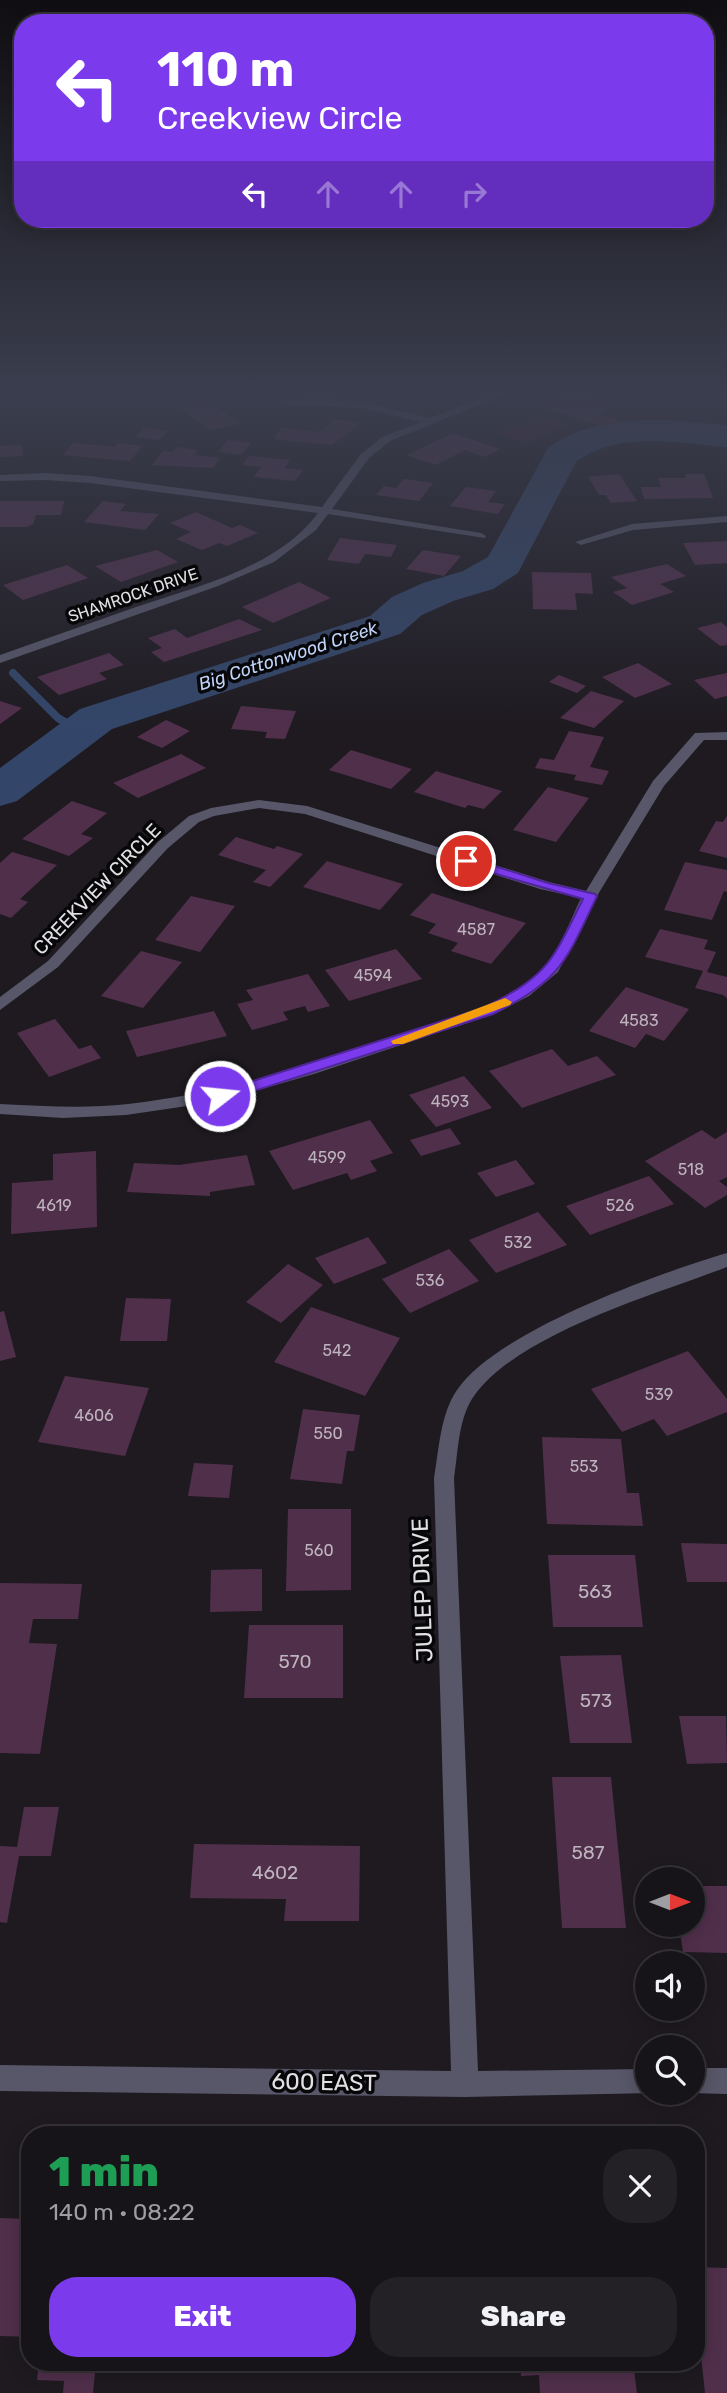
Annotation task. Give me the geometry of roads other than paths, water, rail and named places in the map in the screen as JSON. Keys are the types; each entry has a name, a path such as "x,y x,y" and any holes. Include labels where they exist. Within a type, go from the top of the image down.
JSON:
{"street":[{"path":"276,504 481,536"},
{"name":"SHAMROCK DRIVE","path":"0,659 246,571 295,544 331,504"},
{"path":"581,542 632,527 727,519"},
{"path":"0,1109 49,1115 136,1110 220,1096 488,1011 524,993 550,972 562,955 590,896 658,784 700,736 727,736"},
{"name":"CREEKVIEW CIRCLE","path":"0,1005 53,964 163,845 194,819 237,806 280,805 307,810 545,886 590,896"},
{"name":"JULEP DRIVE","path":"466,2084 444,1478 451,1435 464,1395 502,1356 554,1328 727,1260"},
{"name":"600 EAST","path":"0,2078 466,2084 635,2082"},
{"path":"705,2081 727,2081"}],"waterway":[{"name":"Big Cottonwood Creek","path":"0,791 96,719 385,625 407,606 438,592 478,580 504,564 536,504"},
{"path":"13,673 58,718 80,731"}]}
